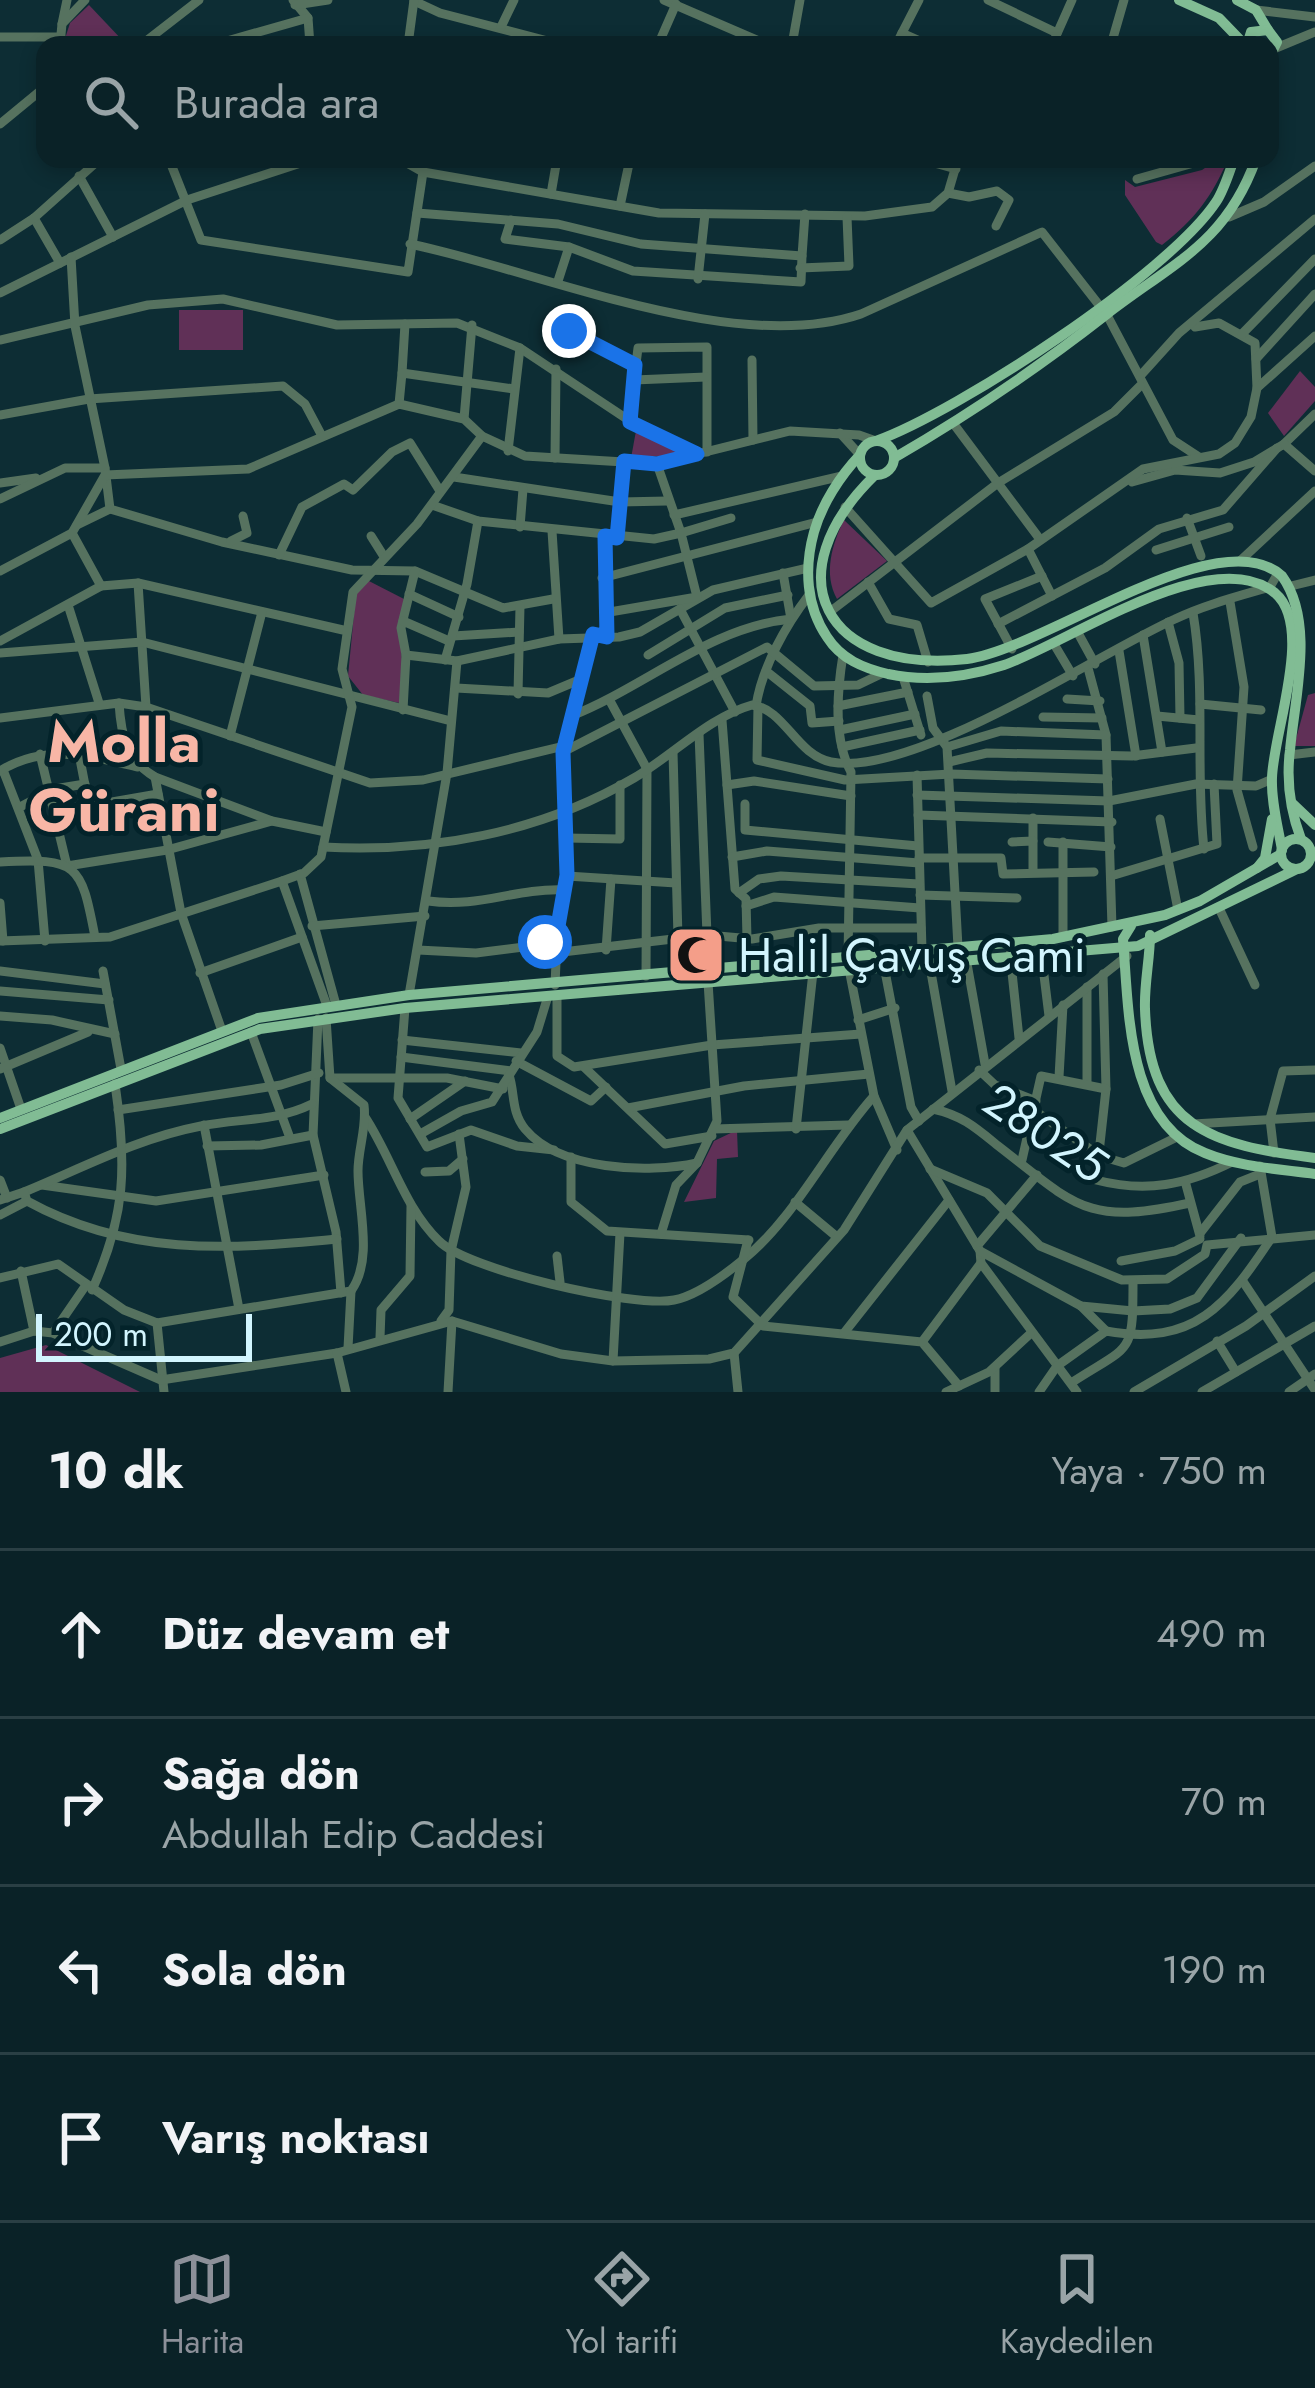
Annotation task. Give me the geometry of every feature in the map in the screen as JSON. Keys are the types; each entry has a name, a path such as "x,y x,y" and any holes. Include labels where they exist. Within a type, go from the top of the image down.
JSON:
{"main road":[{"path":"1179,0 1219,17 1237,36"},
{"path":"1237,0 1256,10 1269,36"},
{"path":"1249,36 1268,30"},
{"path":"1230,168 1217,201 1193,228 1103,309 1007,392 894,458 886,472 875,475 845,507 831,526 824,554 831,610 852,642 867,651 928,662 1012,649 1204,563 1260,563 1291,586 1307,658 1289,755 1289,794 1294,809 1315,825"},
{"path":"1252,168 1228,217 1186,260 974,393 876,441 860,455 842,476 817,522 808,568 809,595 817,620 843,656 903,677 965,675 1054,644 1181,587 1213,578 1254,580 1282,600 1293,669 1272,779 1273,797 1281,852 1288,866 1306,865"},
{"path":"876,441 886,444 894,458"},
{"path":"860,455 865,470 875,475"},
{"path":"962,952 1125,952 1219,908 1306,865 1312,856 1289,794"},
{"path":"1247,877 1265,858 1273,797"},
{"path":"0,1129 251,1033 409,995 553,992 646,976 926,956 1134,924 1178,910 1247,877 1291,839 1307,840"},
{"path":"1134,924 1151,938"},
{"path":"1134,924 1126,930 1125,952 1134,1051 1160,1121 1175,1138 1232,1161 1260,1170 1315,1174"},
{"path":"1151,938 1145,1006 1149,1054 1167,1096 1188,1125 1274,1153 1315,1158"},
{"path":"0,1118 258,1018 708,982 812,972 848,963 884,966 926,956"}],"street":[{"path":"61,36 67,0"},
{"path":"62,24 86,0"},
{"path":"153,36 199,0"},
{"path":"294,3 328,0"},
{"path":"410,36 414,0 440,13 532,36"},
{"path":"501,27 514,0"},
{"path":"664,0 749,36"},
{"path":"794,36 800,0"},
{"path":"900,36 919,0"},
{"path":"988,0 1049,36"},
{"path":"1055,36 1072,0"},
{"path":"1114,36 1124,0"},
{"path":"1289,16 1293,0"},
{"path":"294,3 308,18 309,36"},
{"path":"663,36 682,4"},
{"path":"1256,10 1315,17"},
{"path":"245,36 308,18"},
{"path":"902,32 910,36"},
{"path":"1279,50 1315,32"},
{"path":"0,37 36,39"},
{"path":"0,124 36,94"},
{"path":"1228,217 1264,202 1315,166"},
{"path":"0,240 34,218 89,168"},
{"path":"173,168 201,240 408,272 423,172"},
{"path":"0,293 188,200 286,168"},
{"path":"416,168 620,206 705,214 847,217 896,215 932,207 948,193 956,168"},
{"path":"551,194 555,168"},
{"path":"620,206 628,168"},
{"path":"1137,178 1174,168"},
{"path":"79,176 113,237"},
{"path":"1245,186 1264,202"},
{"path":"948,193 969,197 997,191 1009,200 996,226"},
{"path":"417,213 511,220 641,244 849,266 847,217"},
{"path":"698,279 705,214"},
{"path":"506,239 569,247 633,271 698,279 801,282 806,214"},
{"path":"34,218 66,260 89,399 102,433 110,509"},
{"path":"831,610 998,483 1114,412 1179,333 1315,219"},
{"path":"499,262 511,220"},
{"path":"410,244 499,262 607,301 772,327 836,322 1042,232 1103,309 1173,440 1198,457"},
{"path":"558,281 569,247"},
{"path":"1242,334 1315,259"},
{"path":"1256,359 1315,294"},
{"path":"0,340 75,326 148,305 223,299 307,322 472,325 556,369 630,422 702,453"},
{"path":"845,507 932,603 1028,549 1162,462 1219,454 1235,443 1251,417 1257,388 1255,343 1206,322 1179,333"},
{"path":"399,404 405,324"},
{"path":"464,419 472,325"},
{"path":"569,331 635,365"},
{"path":"1257,388 1315,336"},
{"path":"630,422 638,348 706,347 702,453"},
{"path":"508,451 520,348"},
{"path":"752,360 752,440"},
{"path":"555,458 556,369"},
{"path":"402,374 514,389"},
{"path":"634,380 706,377"},
{"path":"0,415 89,399 283,386 305,404 322,436"},
{"path":"0,499 65,468 248,469 399,404 464,419 508,451 555,458 657,464 790,431 839,433 876,441"},
{"path":"998,624 1187,518 1223,511 1315,415"},
{"path":"953,423 1039,538"},
{"path":"839,433 860,455"},
{"path":"0,903 2,941 95,938 282,881 321,857 352,706 343,630 352,592 432,505 482,436"},
{"path":"279,555 302,507 344,484 353,490 392,452 410,443 440,491"},
{"path":"1126,483 1175,470 1220,473 1281,446"},
{"path":"1281,446 1315,471"},
{"path":"607,637 602,578 620,502 624,461"},
{"path":"657,464 697,597"},
{"path":"75,529 105,471"},
{"path":"674,515 842,476"},
{"path":"0,483 46,477"},
{"path":"454,477 585,493 620,502 667,501"},
{"path":"520,527 523,489"},
{"path":"1241,560 1315,490"},
{"path":"432,505 478,521 611,537 681,533 731,518"},
{"path":"0,571 110,509 279,555 415,572 503,608 553,599"},
{"path":"226,543 247,533 243,517"},
{"path":"1187,518 1201,556"},
{"path":"409,995 447,773 456,688 451,639 478,521"},
{"path":"602,578 817,522"},
{"path":"1156,550 1229,527"},
{"path":"75,529 101,586"},
{"path":"552,531 553,599 560,639"},
{"path":"371,536 383,555"},
{"path":"1028,549 1052,596"},
{"path":"1254,580 1260,563"},
{"path":"604,614 697,597 808,568"},
{"path":"403,710 403,621 415,572"},
{"path":"783,572 791,619"},
{"path":"945,742 1168,622 1276,582 1278,572"},
{"path":"1012,649 986,599 1042,576"},
{"path":"1291,586 1315,580"},
{"path":"868,582 889,620 917,625 928,662"},
{"path":"138,583 146,707"},
{"path":"0,641 69,608 101,586 138,583 343,630"},
{"path":"409,594 458,617"},
{"path":"648,655 725,608 788,595"},
{"path":"809,595 791,619 766,670 757,706 758,760 851,780 917,776 987,754 1136,756 1196,748"},
{"path":"406,655 451,661 520,652 560,639 640,632 697,597"},
{"path":"1230,602 1244,707 1237,783 1253,847"},
{"path":"518,694 520,606"},
{"path":"69,608 99,703"},
{"path":"680,609 735,712"},
{"path":"230,736 262,612"},
{"path":"1193,613 1200,700 1196,784 1204,849"},
{"path":"571,716 610,701 741,628 791,619"},
{"path":"403,621 451,639 519,632"},
{"path":"1168,622 1179,662 1180,718"},
{"path":"1078,633 1091,666 1106,735 1112,927"},
{"path":"593,634 563,749 567,875 554,948 557,1056 563,1064 584,1067 712,1045 861,1034"},
{"path":"1143,635 1162,752"},
{"path":"0,653 142,641 451,721"},
{"path":"1054,644 1073,676"},
{"path":"0,718 99,703 146,707 336,775 394,783 563,749 622,724 767,647 807,684 837,688 883,673"},
{"path":"1119,651 1136,756"},
{"path":"843,656 837,688 842,747 851,780 848,963 874,1096 897,1150"},
{"path":"766,670 810,706 814,724 840,726 914,714"},
{"path":"903,677 924,743"},
{"path":"456,688 548,693 580,680"},
{"path":"838,706 908,692"},
{"path":"1180,694 1261,710"},
{"path":"927,696 933,728 945,742 950,768 962,952 982,1067 995,1084 1035,1106 1100,1156 1124,1163 1138,1160 1175,1138"},
{"path":"1066,699 1100,701"},
{"path":"610,701 647,769 646,976"},
{"path":"119,703 122,736 138,767"},
{"path":"323,847 437,846 567,810 620,785 735,712 757,706 776,715 791,735 823,759 846,763 924,743 1001,731 1106,735"},
{"path":"1157,716 1199,720"},
{"path":"1043,717 1102,718"},
{"path":"722,720 732,857 746,906 747,939"},
{"path":"842,747 920,730"},
{"path":"699,734 707,935"},
{"path":"673,752 678,938"},
{"path":"1289,755 1315,752"},
{"path":"40,754 67,866 84,880 95,938"},
{"path":"45,941 38,860 20,807 1,771 22,756 79,754 138,767 272,821 326,832"},
{"path":"79,754 89,806 158,794"},
{"path":"950,768 1108,779"},
{"path":"917,776 921,928 952,1091"},
{"path":"154,777 181,913 222,1031"},
{"path":"917,795 953,800 1109,801 1196,784 1256,786 1272,779"},
{"path":"727,785 754,781 851,796"},
{"path":"20,807 48,792 85,784"},
{"path":"1111,876 1216,844 1214,784"},
{"path":"566,838 620,838 620,785"},
{"path":"746,804 745,830 852,839 919,856"},
{"path":"918,815 1112,822"},
{"path":"1217,826 1243,817"},
{"path":"1033,818 1034,872"},
{"path":"1160,819 1178,910"},
{"path":"0,862 38,860 67,866 167,850 272,821"},
{"path":"1012,842 1034,842"},
{"path":"1048,842 1111,847"},
{"path":"1063,842 1064,937"},
{"path":"678,846 704,845"},
{"path":"732,857 767,851 850,859 1001,858 1003,874 1094,872"},
{"path":"300,874 327,1012 325,1074 312,1104 313,1136 346,1292 346,1392"},
{"path":"567,875 676,883"},
{"path":"739,893 759,879 781,876 850,879 957,898 1017,898"},
{"path":"606,950 610,879"},
{"path":"282,881 327,1012"},
{"path":"428,901 466,906 520,890 565,890"},
{"path":"746,906 774,897 920,908"},
{"path":"1219,908 1256,985"},
{"path":"312,926 425,916"},
{"path":"418,950 606,950 707,935 747,939 849,927 921,928"},
{"path":"200,973 302,937"},
{"path":"1041,951 1049,1016"},
{"path":"0,1342 34,1331 53,1333 162,1386 343,1350 447,1321 561,1354 614,1361 709,1359 734,1353 763,1326 837,1237 907,1130 1088,987 1125,952"},
{"path":"1010,954 1019,1038"},
{"path":"884,966 890,1002 896,1008 911,1107 919,1121"},
{"path":"0,970 105,983"},
{"path":"103,970 121,1069"},
{"path":"796,1129 812,972"},
{"path":"1103,974 1106,1089 1096,1180 1132,1189 1185,1180 1232,1161"},
{"path":"661,1234 676,1185 697,1163 713,1132 716,1091 708,982"},
{"path":"1087,1083 1088,987"},
{"path":"0,991 109,1000"},
{"path":"422,1133 461,1111 492,1102 539,1027 553,992"},
{"path":"1053,1076 1063,1005"},
{"path":"405,1008 398,1099 430,1148 471,1130 517,1146 554,1150"},
{"path":"858,1020 896,1008"},
{"path":"0,1016 52,1020 88,1032 115,1034"},
{"path":"3,1068 88,1032"},
{"path":"251,1033 290,1138"},
{"path":"402,1040 514,1065 591,1101 606,1088"},
{"path":"0,1048 3,1068 21,1109"},
{"path":"400,1057 514,1065"},
{"path":"514,1065 512,1094 523,1127 554,1150 571,1157 657,1169 697,1163"},
{"path":"584,1067 665,1144 713,1132 848,1125"},
{"path":"1274,1153 1270,1119 1283,1071 1315,1070"},
{"path":"325,1074 364,1105 358,1167 363,1258 346,1292"},
{"path":"118,1110 325,1074 465,1081 512,1094"},
{"path":"628,1108 716,1091 869,1075"},
{"path":"1022,1160 1041,1076 1106,1089"},
{"path":"410,1119 465,1081"},
{"path":"53,1333 89,1287 115,1239 123,1199 115,1084"},
{"path":"571,1157 571,1202 598,1227 620,1233 748,1240 771,1235 848,1125 874,1096"},
{"path":"0,1215 42,1185 122,1149 204,1125 283,1118 312,1104"},
{"name":"28025","path":"933,1109 970,1121 1068,1201 1096,1212 1124,1216 1190,1203"},
{"path":"365,1117 411,1206 451,1251 503,1275 560,1282 616,1298 676,1300 741,1261 762,1237"},
{"path":"1188,1125 1315,1118"},
{"path":"204,1125 239,1309"},
{"path":"907,1130 1030,1334 1074,1387 1131,1342 1180,1330 1216,1310 1242,1280 1272,1237 1260,1170 1240,1182 1202,1239"},
{"path":"448,1392 451,1251 466,1187 459,1134"},
{"path":"207,1146 261,1145 313,1136"},
{"path":"425,1172 448,1171 463,1159"},
{"path":"930,1169 976,1186 1058,1255 1133,1282 1182,1273 1205,1254 1185,1180"},
{"path":"42,1185 156,1201 324,1175"},
{"path":"922,1342 1005,1214 1037,1175"},
{"path":"0,1180 3,1199 25,1197 115,1239 226,1246 337,1239"},
{"path":"844,1334 949,1201"},
{"path":"795,1202 837,1237"},
{"path":"380,1338 381,1310 410,1276 411,1206"},
{"path":"614,1361 620,1233"},
{"path":"1121,1261 1175,1251 1202,1239 1315,1235"},
{"path":"1082,1306 1170,1309 1202,1293 1241,1238"},
{"path":"748,1240 733,1297 763,1326 922,1342 959,1386"},
{"path":"980,1253 1082,1306 1106,1331 1131,1342"},
{"path":"557,1256 560,1282"},
{"path":"0,1278 58,1264 89,1287 157,1323 346,1292"},
{"path":"21,1271 34,1331"},
{"path":"1135,1392 1315,1276"},
{"path":"1242,1280 1311,1377 1315,1390"},
{"path":"1131,1342 1133,1282"},
{"path":"1202,1293 1216,1310"},
{"path":"157,1323 162,1386"},
{"path":"1202,1392 1315,1326"},
{"path":"1039,1392 1057,1366 1106,1331"},
{"path":"946,1392 995,1368 1030,1334"},
{"path":"1217,1341 1236,1372"},
{"path":"734,1353 738,1392"},
{"path":"992,1391 995,1368"},
{"path":"1289,1392 1311,1377"}],"shaded area":[{"path":"89,5 118,36 66,36 70,23"},
{"path":"1224,168 1184,226 1162,245 1156,242 1125,195 1125,180 1135,187"},
{"path":"179,310 243,310 243,350 179,350"},
{"path":"1300,371 1315,387 1315,401 1284,436 1268,413"},
{"path":"636,431 676,451 674,455 631,458"},
{"path":"844,520 887,561 837,599 830,579 831,559"},
{"path":"365,579 404,599 404,704 363,695 348,676 356,593"},
{"path":"1315,693 1315,746 1294,746 1308,695"},
{"path":"737,1130 738,1157 717,1159 716,1198 684,1202 714,1141"},
{"path":"46,1345 140,1392 0,1392 0,1358"}],"place":[{"name":"Halil Çavuş Cami","path":"696,955"}],"district":[{"name":"Molla Gürani","path":"124,776"}],"route":[{"path":"545,942 555,943 567,875 563,752 593,634 607,637 602,578 605,536 617,538 624,461 657,464 697,454 630,422 635,365 569,331"}]}
